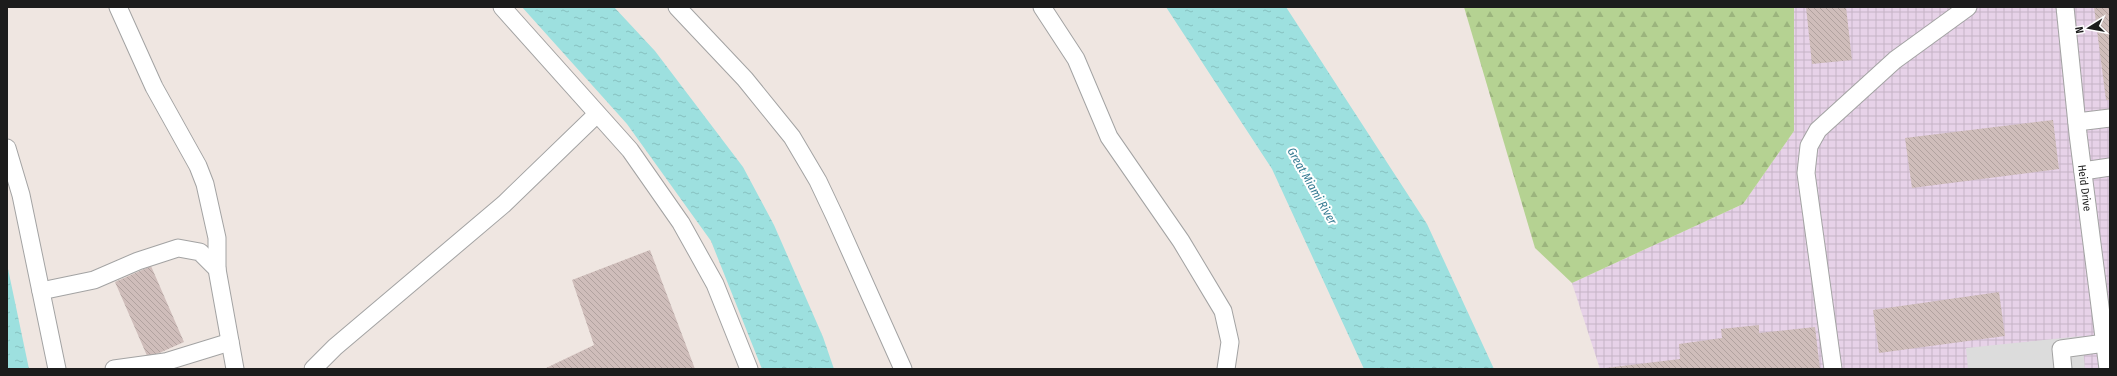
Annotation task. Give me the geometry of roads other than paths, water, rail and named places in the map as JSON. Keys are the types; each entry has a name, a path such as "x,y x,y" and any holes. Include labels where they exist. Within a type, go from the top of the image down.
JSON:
{"street":[{"path":"118,7 154,87 198,166 211,206 217,238 217,269 235,369"},
{"path":"502,7 545,54 596,115 630,150 681,223 715,284 749,369"},
{"path":"677,7 745,79 792,138 818,181 832,210 903,369"},
{"path":"1042,7 1076,59 1109,137 1181,241 1223,311 1228,326 1230,342 1226,369"},
{"path":"1833,369 1806,173 1809,146 1818,130 1895,60 1968,7"},
{"name":"Heid Drive","path":"2065,7 2077,122 2108,369"},
{"path":"313,369 335,347 504,204 596,115"},
{"path":"2077,122 2110,118"},
{"path":"7,148 21,194 57,369"},
{"path":"2083,171 2110,167"},
{"path":"41,291 94,280 138,261 178,248 200,252 217,269"},
{"path":"114,369 165,362 230,342"},
{"path":"2063,369 2061,350 2105,343"}],"water":[{"path":"522,7 614,7 655,51 743,167 774,225 823,337 834,369 762,369 711,241 627,124"},
{"name":"Great Miami River","path":"1166,7 1286,7 1427,224 1494,369 1364,369 1272,169"},
{"path":"7,264 29,369 7,369"}]}
